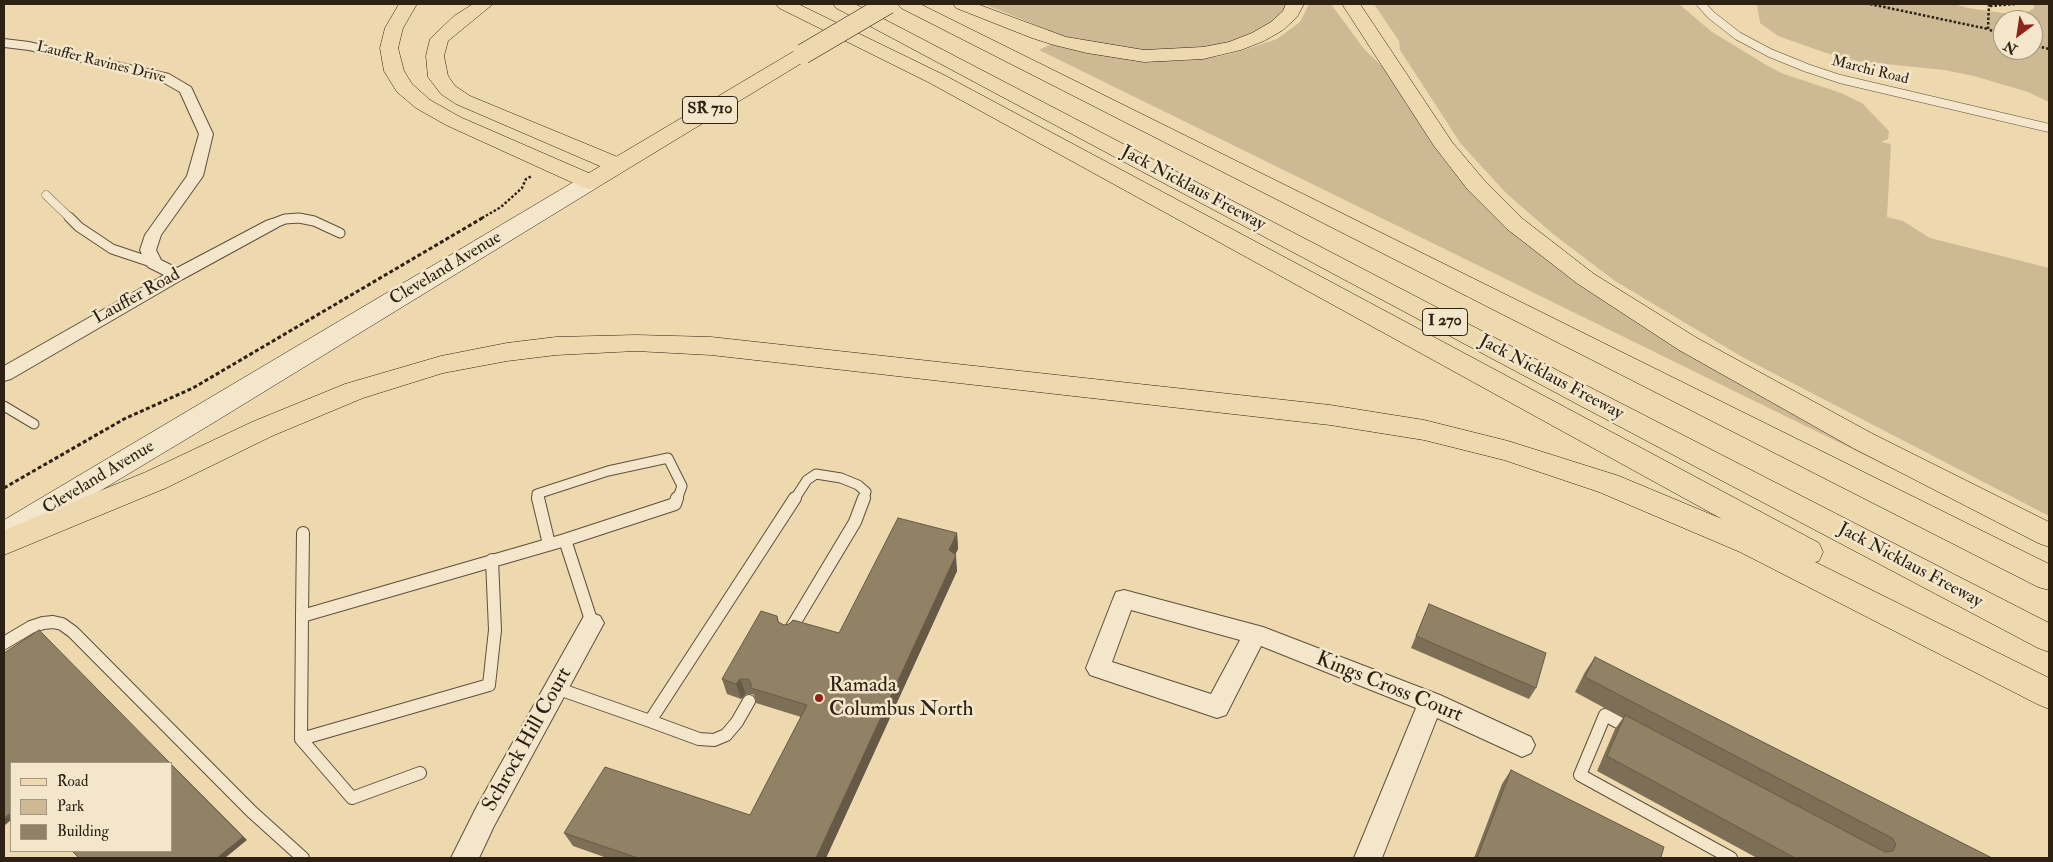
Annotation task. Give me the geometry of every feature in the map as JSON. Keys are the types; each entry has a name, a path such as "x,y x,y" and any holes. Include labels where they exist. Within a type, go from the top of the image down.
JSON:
{"main road":[{"path":"408,4 394,28 389,48 394,70 404,88 423,104 453,121 590,182"},
{"path":"484,4 460,20 440,39 435,56 438,77 448,90 463,100 617,165"},
{"path":"785,4 937,79 2049,682"},
{"name":"Jack Nicklaus Freeway","path":"842,4 1580,394 2049,638"},
{"name":"Cleveland Avenue","path":"4,534 888,4"},
{"name":"Jack Nicklaus Freeway","path":"907,4 2049,578"},
{"path":"962,4 1053,39 1087,47 1144,56 1203,53 1250,40 1277,26 1291,13 1295,4"},
{"path":"1351,4 1444,146 1476,185 1515,224 1586,279 1688,344 1846,432 2049,535"},
{"path":"4,543 156,480 262,429 354,390 441,365 506,352 556,346 636,343 710,346 1330,414 1424,430 1508,451 1609,484 1751,544 2049,694"}],"street":[{"name":"Lauffer Ravines Drive","path":"4,43 29,46 164,77 186,90 206,134 195,176 153,235 148,250 154,263"},
{"name":"Lauffer Road","path":"4,374 177,275 272,224"},
{"path":"154,263 177,275"},
{"name":"Kings Cross Court","path":"1255,634 1217,707 1098,668 1124,599 1255,634 1431,703 1522,745"},
{"name":"Schrock Hill Court","path":"465,858 592,622"},
{"path":"1368,858 1431,703"}],"lane":[{"name":"Marchi Road","path":"1701,4 1711,15 1738,36 1770,53 1808,68 1840,79 2049,128"},
{"path":"46,195 79,227 112,249 154,263"},
{"path":"272,224 285,219 299,218 314,221 340,233"},
{"path":"4,406 34,424"},
{"path":"302,616 566,540 675,504 682,486 668,458 608,471 537,494 549,544"},
{"path":"650,721 807,480 816,474 841,478 858,485 866,492 858,514 789,633"},
{"path":"303,533 301,739 352,798 420,772"},
{"path":"566,540 592,622"},
{"path":"301,739 488,685 495,630 492,560"},
{"path":"4,643 43,623 53,622 62,624 73,632 252,812 303,858"},
{"path":"556,688 698,739 714,740 726,735 737,722 749,701"},
{"path":"1640,734 1605,716 1580,775 1732,858"}],"path":[{"path":"1870,4 1993,31"},
{"path":"1988,29 1989,5 2016,4"},
{"path":"4,488 124,419 193,388 451,238 501,207 522,188 526,179 550,165"}],"green space":[{"path":"984,4 1294,4 1291,12 1229,46 1161,53 1068,38"},
{"path":"1309,4 1331,4 1364,49 1387,71 1447,164 1486,205 1552,263 1896,464 1893,469 1039,50 1055,42 1153,60 1181,61 1216,57 1277,39 1300,22"},
{"path":"1374,4 1679,4 1712,32 1781,73 1841,93 1862,103 1889,131 1888,139 1881,142 1891,144 1887,217 1903,221 1930,238 2049,268 2049,516 1744,358 1615,281 1553,234 1506,193 1461,144 1400,50 1399,41"},
{"path":"1757,4 1953,4 1993,12 1993,60 2043,60 2043,10 2031,10 2034,8 2034,4 2049,4 2049,102 2028,92 1974,76 1944,70 1857,61 1826,53 1778,36 1760,23"}],"building":[{"name":"Ramada Columbus North","path":"898,518 957,533 949,550 956,555 816,858 638,858 564,833 605,767 750,815 807,705 751,688 751,683 748,679 740,679 736,684 722,679 761,611 777,616 778,622 784,625 789,624 793,620 839,633"},
{"path":"1429,604 1546,653 1536,688 1416,636"},
{"path":"39,630 169,762 10,762 10,814 4,818 4,653"},
{"path":"1595,657 1992,858 1795,858 1607,756 1625,715 1885,852 1893,851 1896,844 1892,838 1585,677"},
{"path":"172,765 243,837 217,858 79,858 73,852 172,852"},
{"path":"1511,770 1664,847 1661,857 1664,858 1477,858"}],"place":[{"name":"Ramada Columbus North","path":"819,698"}]}
